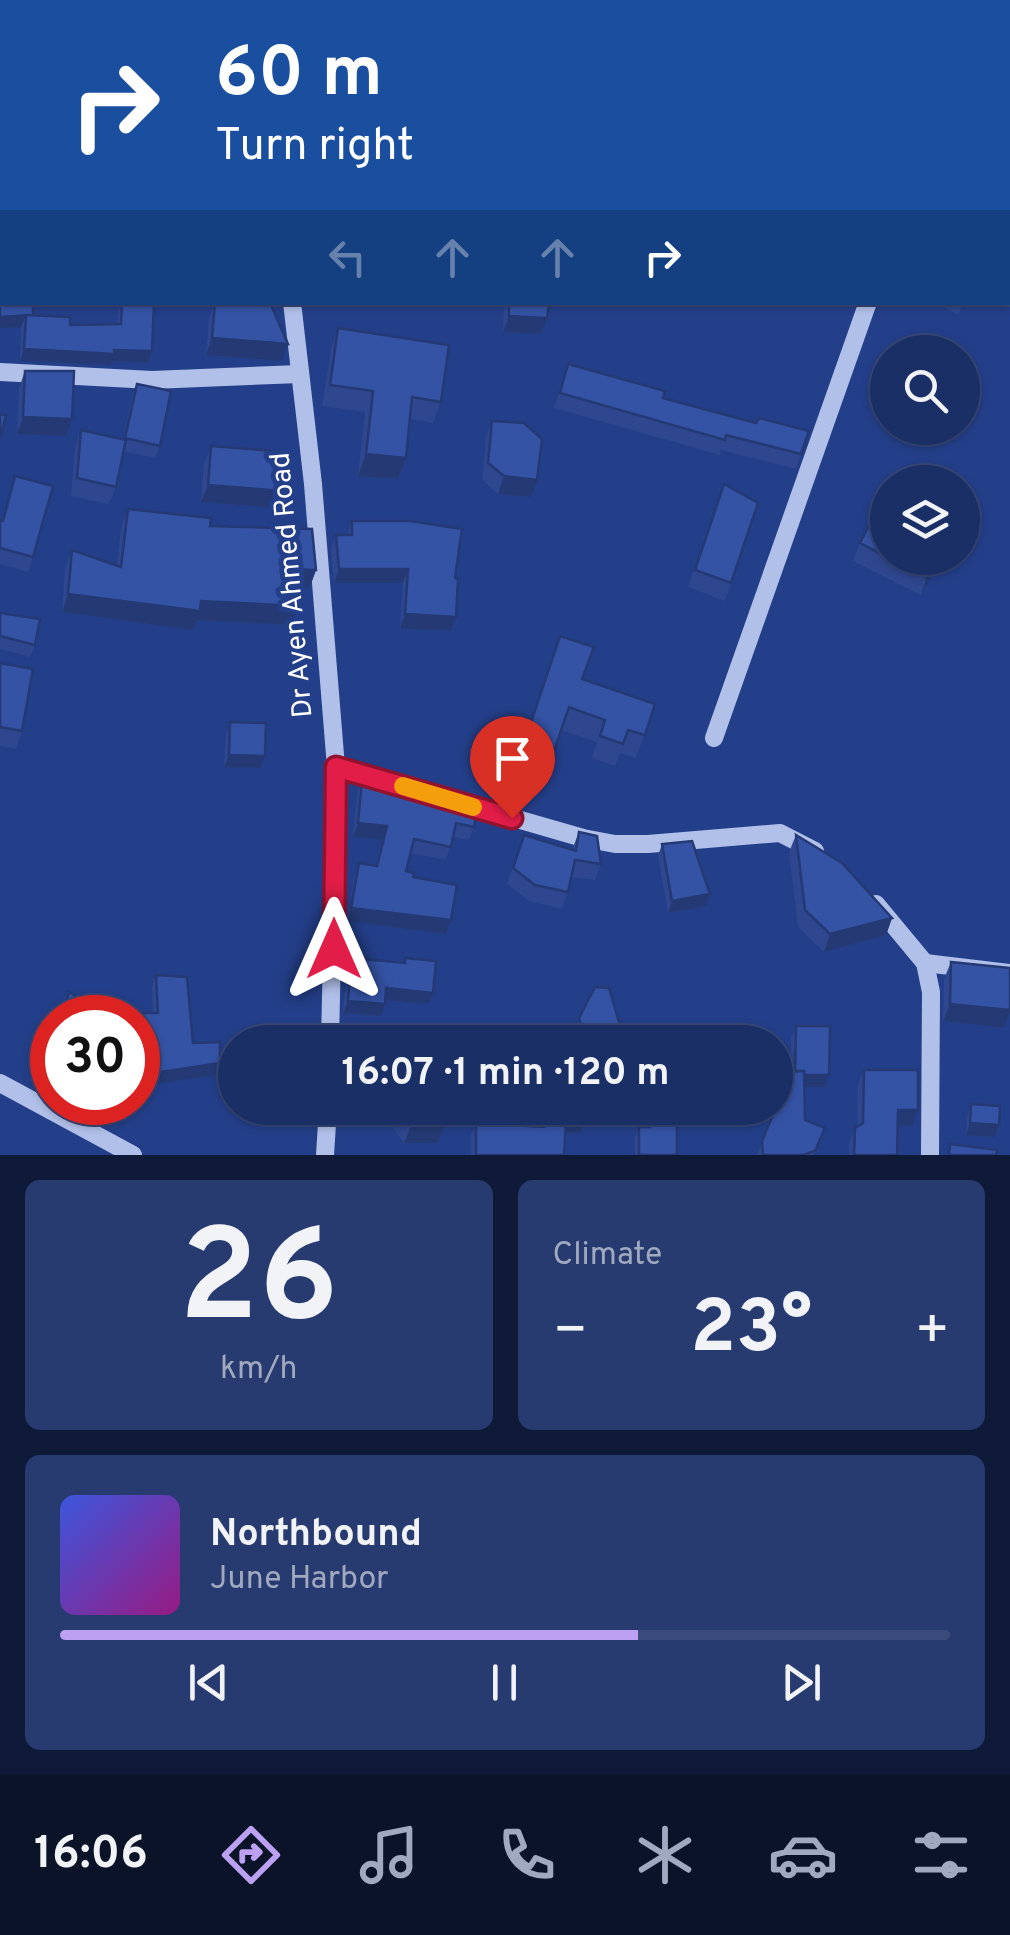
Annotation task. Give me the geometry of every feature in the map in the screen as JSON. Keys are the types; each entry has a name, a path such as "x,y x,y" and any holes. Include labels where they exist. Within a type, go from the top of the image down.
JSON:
{"street":[{"name":"Dr Ayen Ahmed Road","path":"292,305 313,484 336,767 330,1025"},
{"path":"714,738 867,305"},
{"path":"0,372 152,380 300,374"},
{"path":"336,767 583,838 615,844 648,844 780,833 834,862"},
{"path":"861,886 924,963 931,992 930,1155"},
{"path":"924,963 1010,974"},
{"path":"0,1083 96,1146 133,1155"},
{"path":"326,1155 327,1125"}],"building":[{"path":"0,305 33,305 33,315 0,317"},
{"path":"122,305 154,305 152,351 114,350 115,354 24,349 26,315 70,317 70,325 121,324"},
{"path":"215,305 271,305 288,344 212,338"},
{"path":"509,305 549,305 547,318 509,316"},
{"path":"338,328 449,345 441,402 412,397 406,458 366,454 373,391 330,385"},
{"path":"568,364 665,391 663,398 756,423 759,418 809,431 801,454 726,435 725,440 560,393"},
{"path":"25,371 74,371 72,419 23,417"},
{"path":"137,384 171,391 160,446 125,438"},
{"path":"0,414 6,415 0,439"},
{"path":"492,421 524,423 542,439 537,480 504,476 488,463"},
{"path":"81,430 126,440 116,487 77,478"},
{"path":"211,446 286,452 283,491 208,485"},
{"path":"15,476 53,486 33,557 0,548 0,520 3,521"},
{"path":"724,484 758,503 731,583 695,570"},
{"path":"128,509 211,518 210,526 312,529 316,570 289,569 298,606 201,601 200,611 68,594 72,550 121,567"},
{"path":"352,521 410,521 462,529 455,578 456,617 405,614 408,569 339,569 336,535 352,535"},
{"path":"870,523 870,548 860,543"},
{"path":"0,613 40,619 35,645 0,636"},
{"path":"560,636 594,647 582,679 655,704 645,735 628,730 623,744 600,736 605,720 569,707 546,774 517,764"},
{"path":"0,663 33,669 22,731 0,727"},
{"path":"230,722 266,723 265,756 229,755"},
{"path":"362,780 478,806 474,827 456,823 451,847 414,839 406,871 414,873 413,877 457,885 451,920 351,908 359,863 377,866 387,826 358,823"},
{"path":"579,832 597,836 601,864 575,860 568,892 535,885 513,868 524,835 576,851"},
{"path":"796,835 842,863 892,918 830,934 805,910"},
{"path":"692,841 710,894 672,901 662,844"},
{"path":"351,958 405,963 405,958 436,961 433,993 386,988 385,1004 348,1001"},
{"path":"951,962 1010,968 1010,1010 950,1004"},
{"path":"156,975 187,977 193,1043 218,1042 218,1063 160,1072"},
{"path":"595,987 609,988 620,1025 581,1025 579,1018"},
{"path":"796,1026 830,1026 829,1075 795,1071"},
{"path":"864,1070 918,1070 918,1110 898,1110 897,1155 854,1155 855,1128 863,1123"},
{"path":"793,1071 804,1071 805,1120 825,1128 815,1151 803,1155 763,1155 762,1141 769,1125 793,1125"},
{"path":"971,1104 1000,1106 999,1125 970,1123"},
{"path":"476,1125 566,1125 564,1155 476,1155"},
{"path":"677,1125 677,1155 639,1155 639,1127"},
{"path":"950,1144 997,1150 996,1155 949,1155"}],"slow traffic":[{"path":"403,786 473,807"}],"route":[{"path":"334,949 336,767 512,818"}]}
